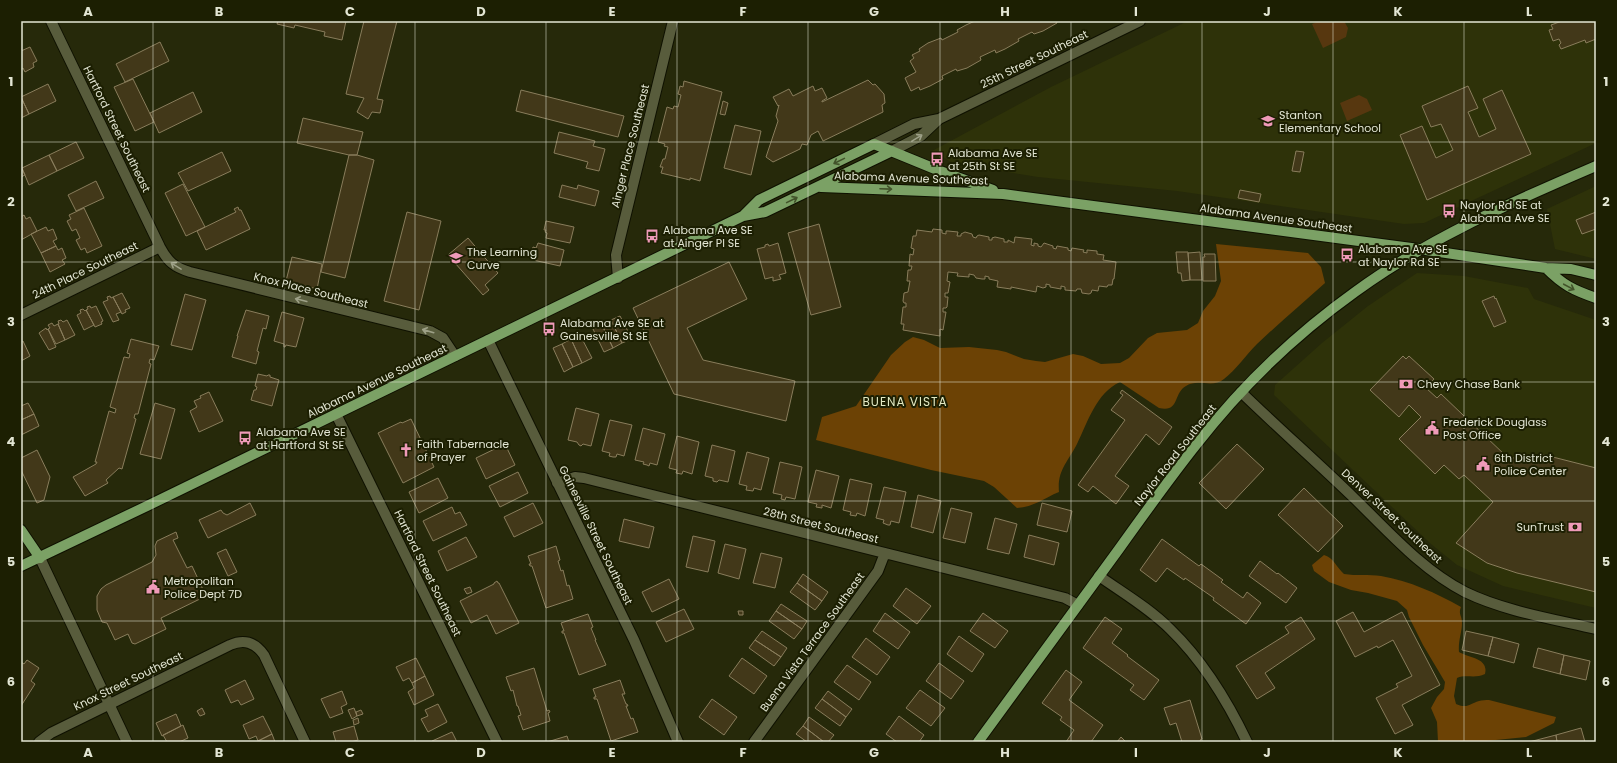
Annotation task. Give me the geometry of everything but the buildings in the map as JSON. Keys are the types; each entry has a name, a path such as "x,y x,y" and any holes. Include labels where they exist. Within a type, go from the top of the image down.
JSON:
{"main road":[{"name":"Alabama Avenue Southeast","path":"743,216 759,200 874,144 940,171 1003,194"},
{"name":"Alabama Avenue Southeast","path":"21,566 618,278 743,216 766,212 892,151"},
{"name":"Naylor Road Southeast","path":"978,742 1196,444 1242,392 1282,352 1325,314 1369,281 1419,249 1452,231 1596,166"},
{"name":"Alabama Avenue Southeast","path":"819,187 1003,194 1419,249 1546,268 1571,269 1596,274"},
{"path":"1546,268 1560,282 1569,288 1596,298"},
{"path":"21,530 40,558"}],"street":[{"name":"Hartford Street Southeast","path":"51,21 160,247"},
{"name":"Ainger Place Southeast","path":"618,278 616,254 673,21"},
{"name":"25th Street Southeast","path":"874,144 914,124 939,119 1140,21"},
{"name":"25th Street Southeast","path":"892,151 921,136 939,119"},
{"name":"24th Place Southeast","path":"21,315 160,247"},
{"name":"Knox Place Southeast","path":"160,247 167,259 174,265 190,272 430,331 443,338 455,356"},
{"name":"Gainesville Street Southeast","path":"488,340 634,640 678,742"},
{"name":"Denver Street Southeast","path":"1242,392 1406,548 1443,580 1471,595 1501,606 1596,629"},
{"name":"Hartford Street Southeast","path":"336,414 497,742"},
{"name":"28th Street Southeast","path":"557,482 575,477 584,478 1065,598 1078,605"},
{"name":"Buena Vista Terrace Southeast","path":"754,742 878,570 885,553"},
{"path":"40,558 127,742"},
{"path":"1099,576 1140,604 1170,629 1203,667 1237,721 1247,742"},
{"name":"Knox Street Southeast","path":"39,742 51,733 109,704 230,645 244,641 254,644 260,649 290,708 305,742"}],"shaded area":[{"name":"Stanton Elementary School","path":"1188,21 1596,21 1596,143 1424,223 1404,224 1177,191 1038,177 953,163 932,151 1051,87"},
{"path":"1319,21 1344,21 1348,28 1346,37 1323,48 1312,24"},
{"path":"1359,95 1367,99 1372,110 1347,121 1340,103"},
{"path":"1596,186 1596,259 1555,249 1547,209"},
{"path":"1216,244 1308,253 1321,267 1325,283 1257,344 1224,379 1210,384 1196,383 1186,386 1179,393 1176,402 1170,408 1159,408 1120,382 1112,387 1105,393 1094,409 1077,444 1064,466 1061,472 1059,492 1034,504 1017,508 994,487 984,481 931,470 816,440 822,417 856,406 891,355 913,337 924,340 940,348 969,347 997,350 1024,359 1036,361 1045,362 1073,354 1083,356 1101,364 1120,363 1129,358 1148,338 1157,333 1187,330 1198,323 1203,311 1215,296 1221,281"},
{"path":"1417,273 1464,276 1528,288 1534,299 1596,320 1596,608 1503,586 1457,565 1431,544 1274,395 1275,385 1322,343 1368,306"},
{"path":"1324,555 1332,560 1344,574 1376,575 1392,578 1432,592 1461,607 1460,613 1462,623 1459,652 1481,662 1484,665 1485,674 1457,678 1454,696 1456,704 1468,706 1480,701 1489,700 1556,717 1554,723 1526,737 1476,742 1438,742 1437,722 1431,708 1437,697 1444,689 1445,682 1423,645 1407,610 1397,601 1351,590 1329,582 1314,571 1312,565"}],"place":[{"name":"Stanton Elementary School","path":"1268,121"},
{"name":"Alabama Ave SE at 25th St SE","path":"937,159"},
{"name":"Naylor Rd SE at Alabama Ave SE","path":"1449,211"},
{"name":"Alabama Ave SE at Ainger Pl SE","path":"652,236"},
{"name":"Alabama Ave SE at Naylor Rd SE","path":"1347,255"},
{"name":"The Learning Curve","path":"456,258"},
{"name":"Alabama Ave SE at Gainesville St SE","path":"549,329"},
{"name":"Chevy Chase Bank","path":"1406,384"},
{"name":"Frederick Douglass Post Office","path":"1432,428"},
{"name":"Alabama Ave SE at Hartford St SE","path":"245,438"},
{"name":"Faith Tabernacle of Prayer","path":"406,450"},
{"name":"6th District Police Center","path":"1483,464"},
{"name":"SunTrust","path":"1575,527"},
{"name":"Metropolitan Police Dept 7D","path":"153,587"}],"district":[{"name":"BUENA VISTA","path":"905,401"}]}
